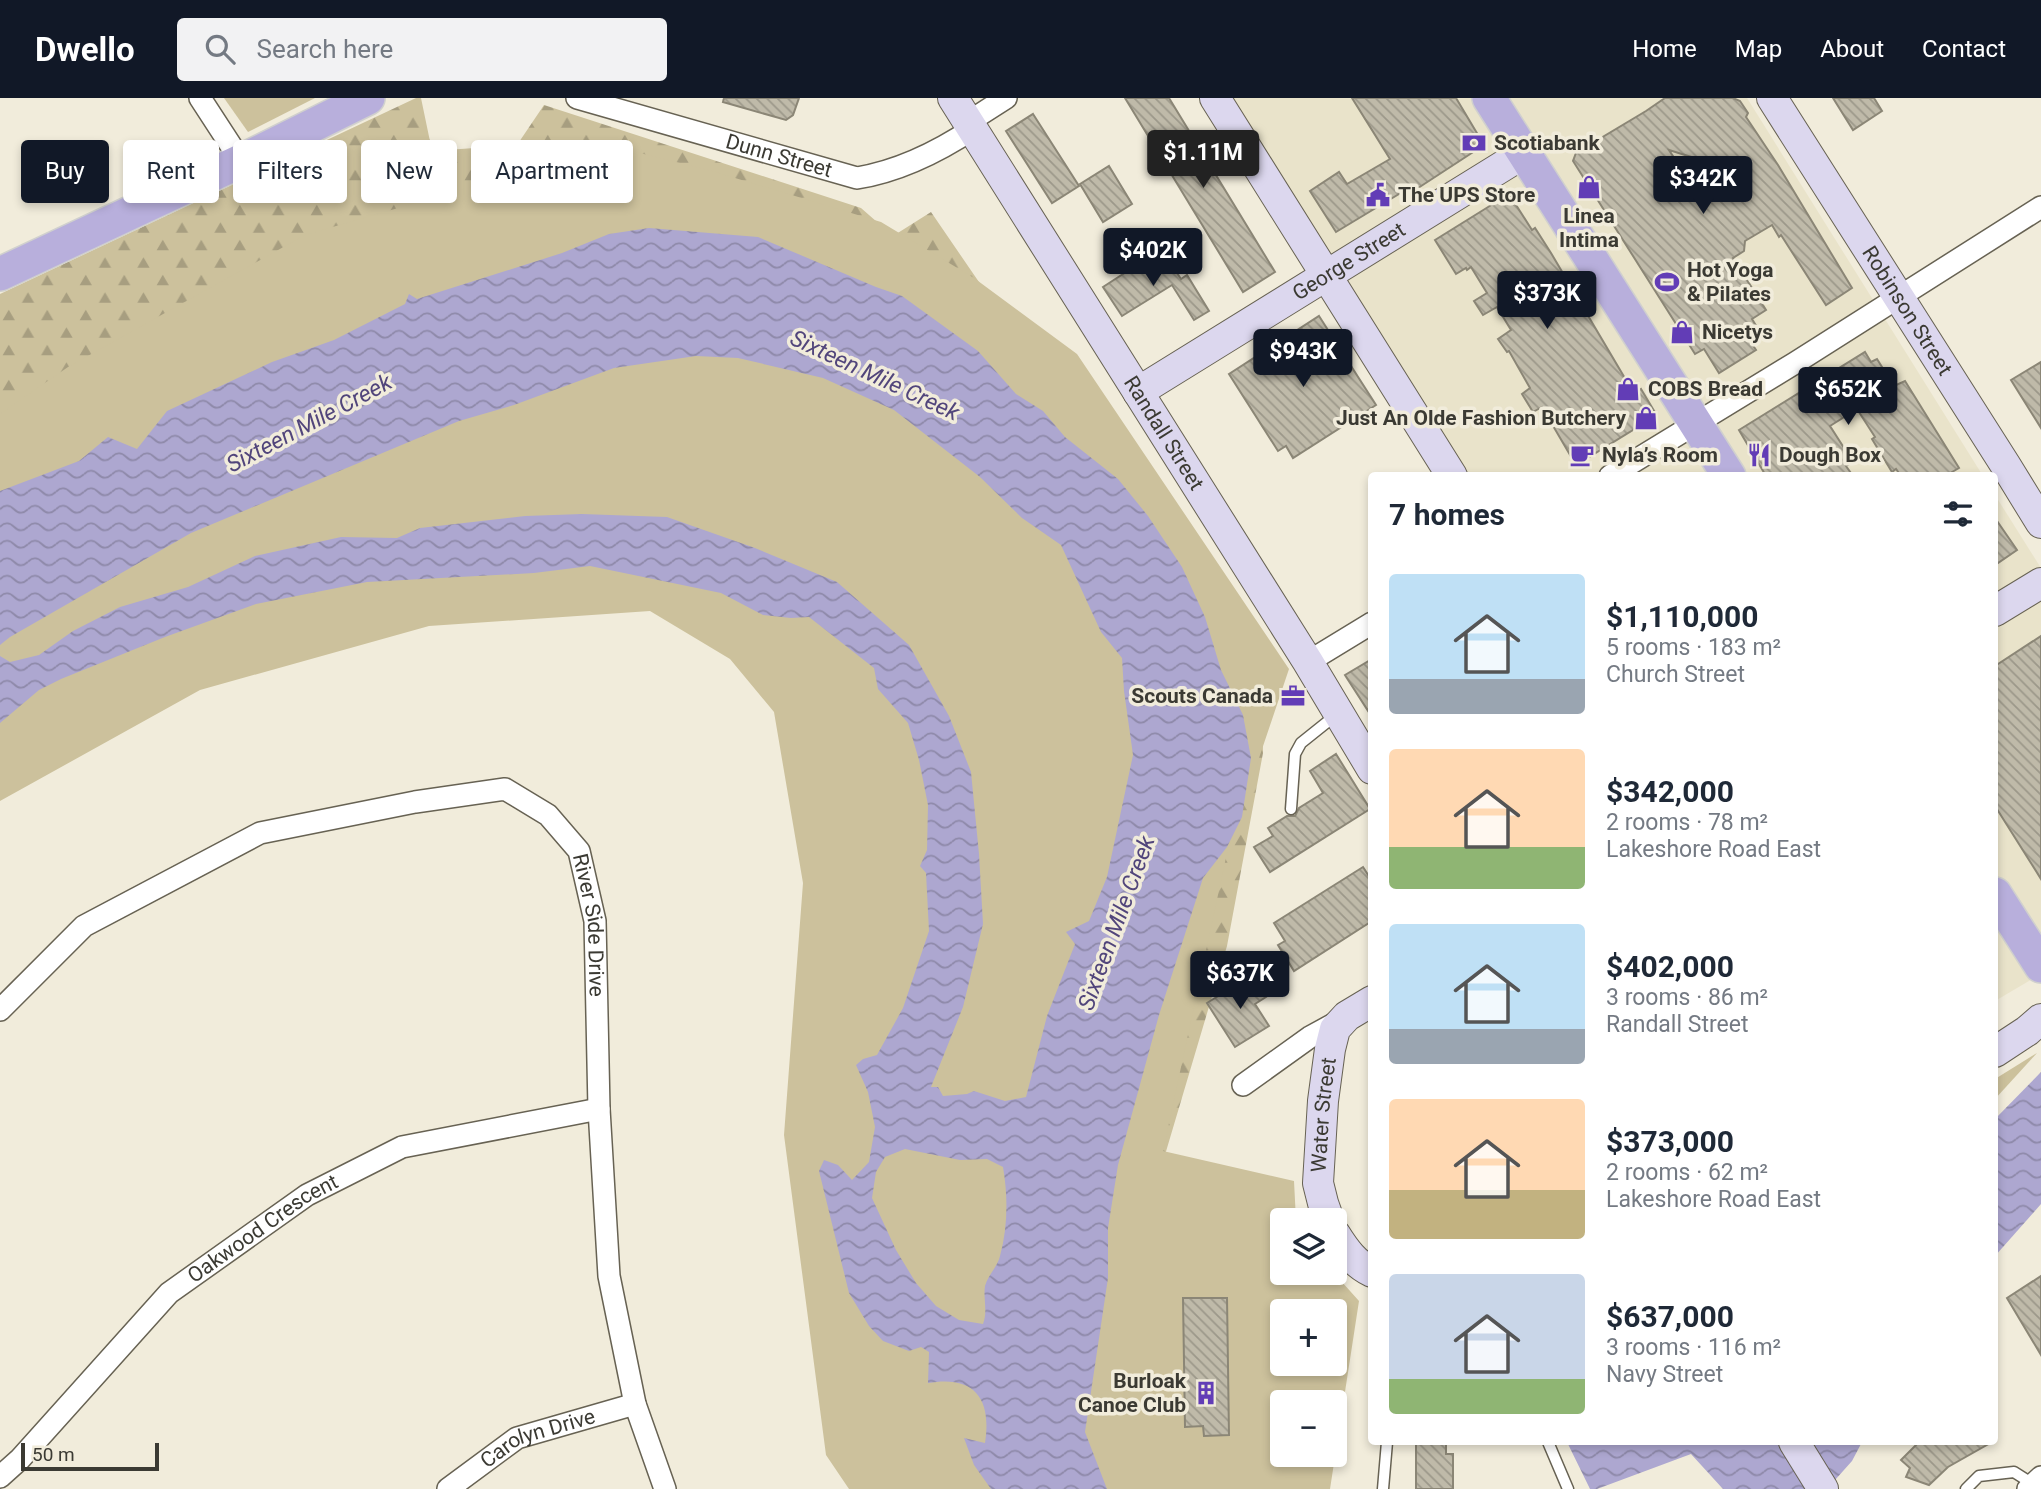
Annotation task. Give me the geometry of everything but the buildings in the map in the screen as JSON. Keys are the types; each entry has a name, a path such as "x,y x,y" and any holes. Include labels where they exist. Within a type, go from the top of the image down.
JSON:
{"main road":[{"path":"283,140 368,98"},
{"path":"1489,98 1726,472"},
{"path":"0,274 233,165"},
{"path":"1998,899 2041,966"}],"street":[{"path":"200,98 233,149"},
{"name":"Dunn Street","path":"577,98 857,178 879,174 920,159 954,141 966,116 1006,98"},
{"path":"1215,98 1449,472"},
{"name":"Robinson Street","path":"1772,98 2041,523"},
{"name":"Randall Street","path":"966,116 1368,762"},
{"name":"George Street","path":"1138,392 1524,153"},
{"path":"1617,472 1696,425 2041,207"},
{"path":"1998,609 2041,583"},
{"path":"1308,662 1368,625"},
{"name":"River Side Drive","path":"0,1010 84,926 260,833 415,802 505,789 548,815 579,851 595,921 599,1109 609,1276 635,1404 665,1489"},
{"path":"1243,1085 1310,1038 1360,1008"},
{"name":"Water Street","path":"1324,1208 1318,1183 1323,1101 1330,1049 1335,1029 1360,1008"},
{"path":"1998,1050 2041,1019"},
{"name":"Oakwood Crescent","path":"0,1476 20,1459 169,1293 307,1195 402,1147 599,1109"},
{"path":"1347,1252 1368,1270"},
{"name":"Carolyn Drive","path":"447,1489 517,1438 635,1404"},
{"path":"1796,1445 1823,1489"}],"lane":[{"path":"1291,809 1295,754 1301,743 1339,713"},
{"path":"1383,1489 1387,1445"},
{"path":"1549,1445 1568,1489"},
{"path":"1966,1489 1979,1476 2014,1472 2034,1483"}],"shaded area":[{"path":"1220,98 1747,98 1981,472 1460,472"},
{"path":"1998,500 2041,568 2041,974 1998,999"}],"green space":[{"path":"224,98 315,98 248,132"},
{"path":"421,98 430,140 361,140 361,203 457,203 457,149 471,148 471,203 633,203 633,140 520,140 544,105 861,208 893,236 931,212 1059,399 1260,641 1263,753 1227,946 1162,1165 1117,1391 1214,655 0,483 0,294 193,203 219,203 219,191 233,184 233,203 347,203 347,140 327,140"},
{"path":"633,151 712,171 881,222 974,278 1077,354 1289,669 1227,853 1163,1151 1294,1181 1295,1208 1270,1208 1270,1285 1345,1285 1359,1301 1345,1390 1270,1390 1270,1467 1333,1467 1330,1489 849,1489 826,1455 784,1135 803,883 774,712 730,659 650,611 429,626 200,690 0,801 0,414 68,367 305,235 415,203 457,203 457,191 471,187 471,203 633,203"},
{"path":"2037,1053 1998,1096 1998,1077"}],"water":[{"name":"Sixteen Mile Creek","path":"649,228 758,237 902,296 978,351 1016,394 1043,411 1065,437 1118,479 1148,516 1182,567 1205,617 1221,670 1243,715 1251,758 1242,817 1227,847 1203,878 1159,1015 1118,1165 1108,1228 1108,1278 1085,1432 1107,1489 991,1489 974,1465 964,1438 985,1443 986,1414 976,1393 957,1383 928,1383 929,1352 921,1347 909,1351 883,1341 869,1326 849,1293 819,1171 824,1160 838,1165 852,1180 869,1162 875,1127 868,1092 856,1065 863,1059 877,1055 903,1008 929,931 926,873 920,866 927,850 928,805 908,723 878,689 874,668 809,617 763,615 721,593 590,566 534,573 367,582 256,604 165,637 39,690 0,723 0,656 10,662 39,655 73,631 120,607 188,587 255,556 341,537 397,538 420,528 525,516 582,514 667,517 755,548 837,582 909,645 949,716 971,772 983,924 963,1007 931,1087 938,1087 943,1096 974,1091 1005,1101 1026,1097 1047,1016 1075,944 1066,932 1089,921 1107,877 1133,755 1122,658 1101,632 1061,545 1022,518 980,477 894,410 823,378 738,358 696,356 614,368 514,405 459,421 191,533 0,645 0,491 79,461 108,437 137,449 167,411 272,362 334,340 405,304 409,294 417,299 562,253 609,234","holes":["905,1149 960,1160 987,1159 1003,1167 1005,1178 1005,1234 999,1260 985,1286 983,1324 959,1320 936,1306 916,1283 896,1250 872,1198 876,1172 885,1157"]},
{"path":"2041,1072 2041,1204 1998,1253 1998,1116"},
{"path":"1568,1445 1860,1445 1852,1461 1827,1489 1723,1489 1691,1454 1597,1489 1590,1489"}],"place":[{"name":"Scotiabank","path":"1474,143"},
{"name":"Linea Intima","path":"1589,187"},
{"name":"The UPS Store","path":"1378,195"},
{"name":"Hot Yoga & Pilates","path":"1667,282"},
{"name":"Nicetys","path":"1682,332"},
{"name":"COBS Bread","path":"1628,389"},
{"name":"Just An Olde Fashion Butchery","path":"1646,418"},
{"name":"Nyla’s Room","path":"1582,455"},
{"name":"Dough Box","path":"1759,455"},
{"name":"Scouts Canada","path":"1293,696"},
{"name":"Burloak Canoe Club","path":"1206,1393"}]}
